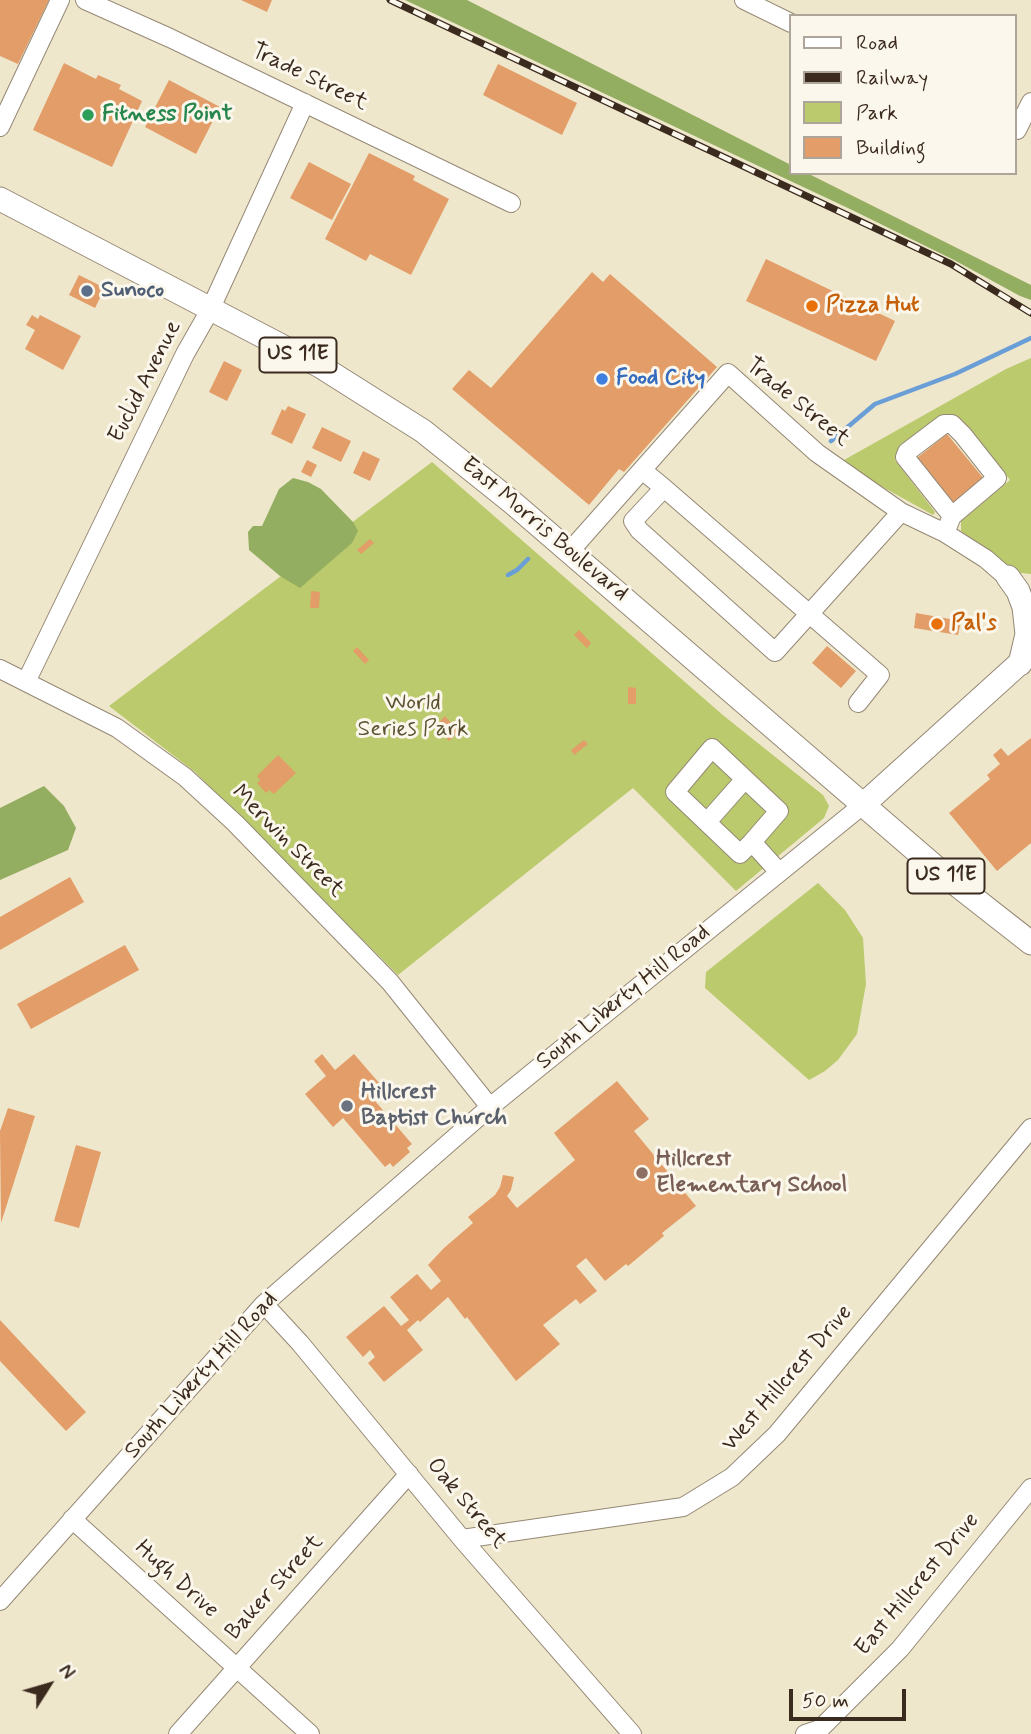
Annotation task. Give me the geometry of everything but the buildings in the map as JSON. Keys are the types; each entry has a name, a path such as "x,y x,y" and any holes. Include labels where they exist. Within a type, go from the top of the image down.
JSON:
{"main road":[{"name":"East Morris Boulevard","path":"0,199 320,366 423,431 570,551 948,878 1031,943"},
{"path":"1007,577 1018,591 1024,607 1027,634 1025,659"},
{"name":"South Liberty Hill Road","path":"864,804 1025,659"}],"street":[{"path":"0,127 60,0"},
{"name":"Trade Street","path":"85,0 511,203"},
{"path":"744,0 790,23"},
{"path":"1021,132 1031,102"},
{"name":"Euclid Avenue","path":"26,682 185,354 210,310 305,103"},
{"name":"Trade Street","path":"570,551 728,373 817,453 901,512 945,533 986,559 1031,599"},
{"path":"945,533 952,516 997,478 963,435 952,424 944,424 907,452 905,457 952,516"},
{"path":"642,470 880,675 858,703"},
{"path":"664,488 633,521 639,530 775,652 901,512"},
{"path":"1007,577 1031,579"},
{"name":"Merwin Street","path":"0,669 117,729 185,777 235,823 390,982 490,1107"},
{"path":"712,748 779,811 740,854 707,822 675,792 712,748"},
{"path":"707,822 745,779"},
{"name":"South Liberty Hill Road","path":"0,1601 264,1304 490,1107 864,804"},
{"path":"752,842 779,872"},
{"name":"West Hillcrest Drive","path":"462,1539 683,1507 732,1478 777,1434 1031,1128"},
{"name":"Oak Street","path":"264,1304 300,1343 462,1539 632,1734"},
{"name":"Baker Street","path":"178,1734 409,1474"},
{"name":"East Hillcrest Drive","path":"805,1734 820,1729 900,1649 1031,1488"},
{"name":"Hugh Drive","path":"72,1519 310,1734"}],"green space":[{"path":"405,0 467,0 790,164 790,175 811,175 1031,285 1031,300 850,209"},
{"path":"1031,358 1031,574 1012,572 961,531 961,521 1010,480 964,423 953,419 895,455 895,460 935,512 933,515 863,476 844,460 1006,369"},
{"name":"World Series Park","path":"432,462 724,716 823,795 829,806 824,818 736,891 633,788 398,975 195,772 109,706"},
{"path":"293,478 321,489 353,522 358,531 352,543 300,588 280,576 249,550 248,532 253,526 262,526 279,489"},
{"path":"44,786 64,806 76,828 68,850 0,880 0,808"},
{"path":"818,883 845,910 863,938 866,984 857,1034 838,1060 809,1080 705,988 706,972"}],"waterway":[{"path":"831,441 875,404 955,374 1031,338"},
{"path":"508,575 528,559"}],"railway":[{"path":"390,0 951,264 1031,313"}],"place":[{"name":"Fitness Point","path":"88,115"},
{"name":"Sunoco","path":"87,291"},
{"name":"Pizza Hut","path":"812,306"},
{"name":"Food City","path":"602,379"},
{"name":"Pal's","path":"937,624"},
{"name":"Hillcrest Baptist Church","path":"347,1106"},
{"name":"Hillcrest Elementary School","path":"642,1173"}]}
